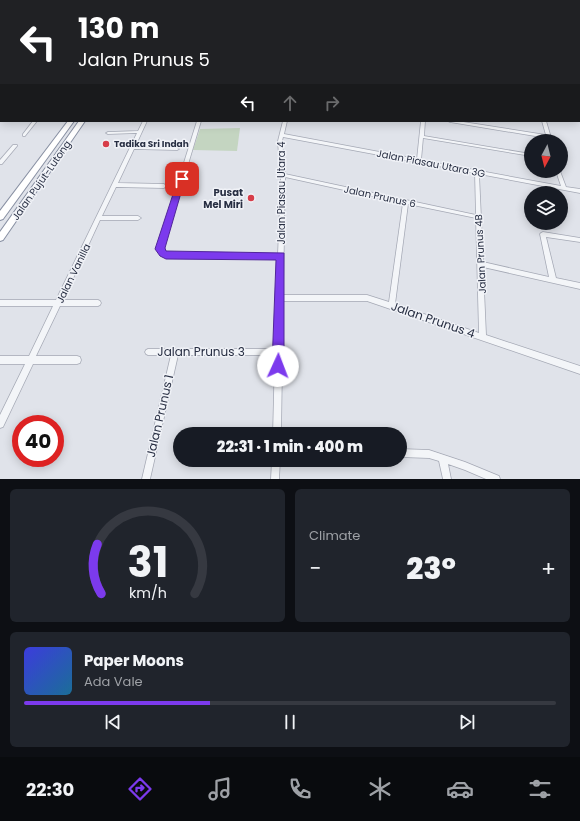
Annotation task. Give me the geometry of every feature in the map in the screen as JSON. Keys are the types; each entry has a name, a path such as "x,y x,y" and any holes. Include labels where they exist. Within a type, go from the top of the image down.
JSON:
{"highway":[{"name":"Jalan Pujut-Lutong","path":"0,217 70,122"},
{"name":"Jalan Pujut-Lutong","path":"0,238 81,122"}],"street":[{"path":"24,135 34,122"},
{"name":"Jalan Vanilla","path":"0,424 100,218 145,122"},
{"path":"199,122 160,249 161,252 166,255 281,256"},
{"name":"Jalan Piasau Utara 4","path":"277,427 282,175 280,149 281,136 285,122"},
{"path":"419,161 423,122"},
{"path":"456,122 524,134"},
{"path":"544,122 548,134"},
{"path":"108,132 140,132"},
{"name":"Jalan Piasau Utara 3G","path":"281,136 553,186"},
{"path":"422,137 524,154"},
{"path":"0,163 15,146"},
{"path":"133,148 178,149"},
{"name":"Jalan Prunus 4B","path":"477,172 483,337"},
{"name":"Jalan Prunus 6","path":"282,175 478,217"},
{"path":"115,185 164,186"},
{"name":"Jalan Piasau Utara 3G","path":"568,189 580,191"},
{"path":"392,306 406,201"},
{"path":"100,218 138,218"},
{"path":"553,279 543,234 580,240"},
{"path":"481,264 580,286"},
{"name":"Jalan Prunus 4","path":"280,298 366,298 580,370"},
{"path":"0,303 98,303"},
{"name":"Jalan Prunus 3","path":"148,352 278,352"},
{"name":"Jalan Prunus 1","path":"146,479 175,352"},
{"path":"0,360 76,360"},
{"path":"407,453 429,454 496,479"},
{"path":"442,458 446,479"},
{"path":"275,479 276,467"}],"green space":[{"path":"240,128 237,151 193,150 200,129"}],"place":[{"name":"Tadika Sri Indah","path":"106,144"},
{"name":"Pusat Mel Miri","path":"251,198"}],"route":[{"path":"182,179 160,249 161,252 166,255 281,256 278,366"}]}
